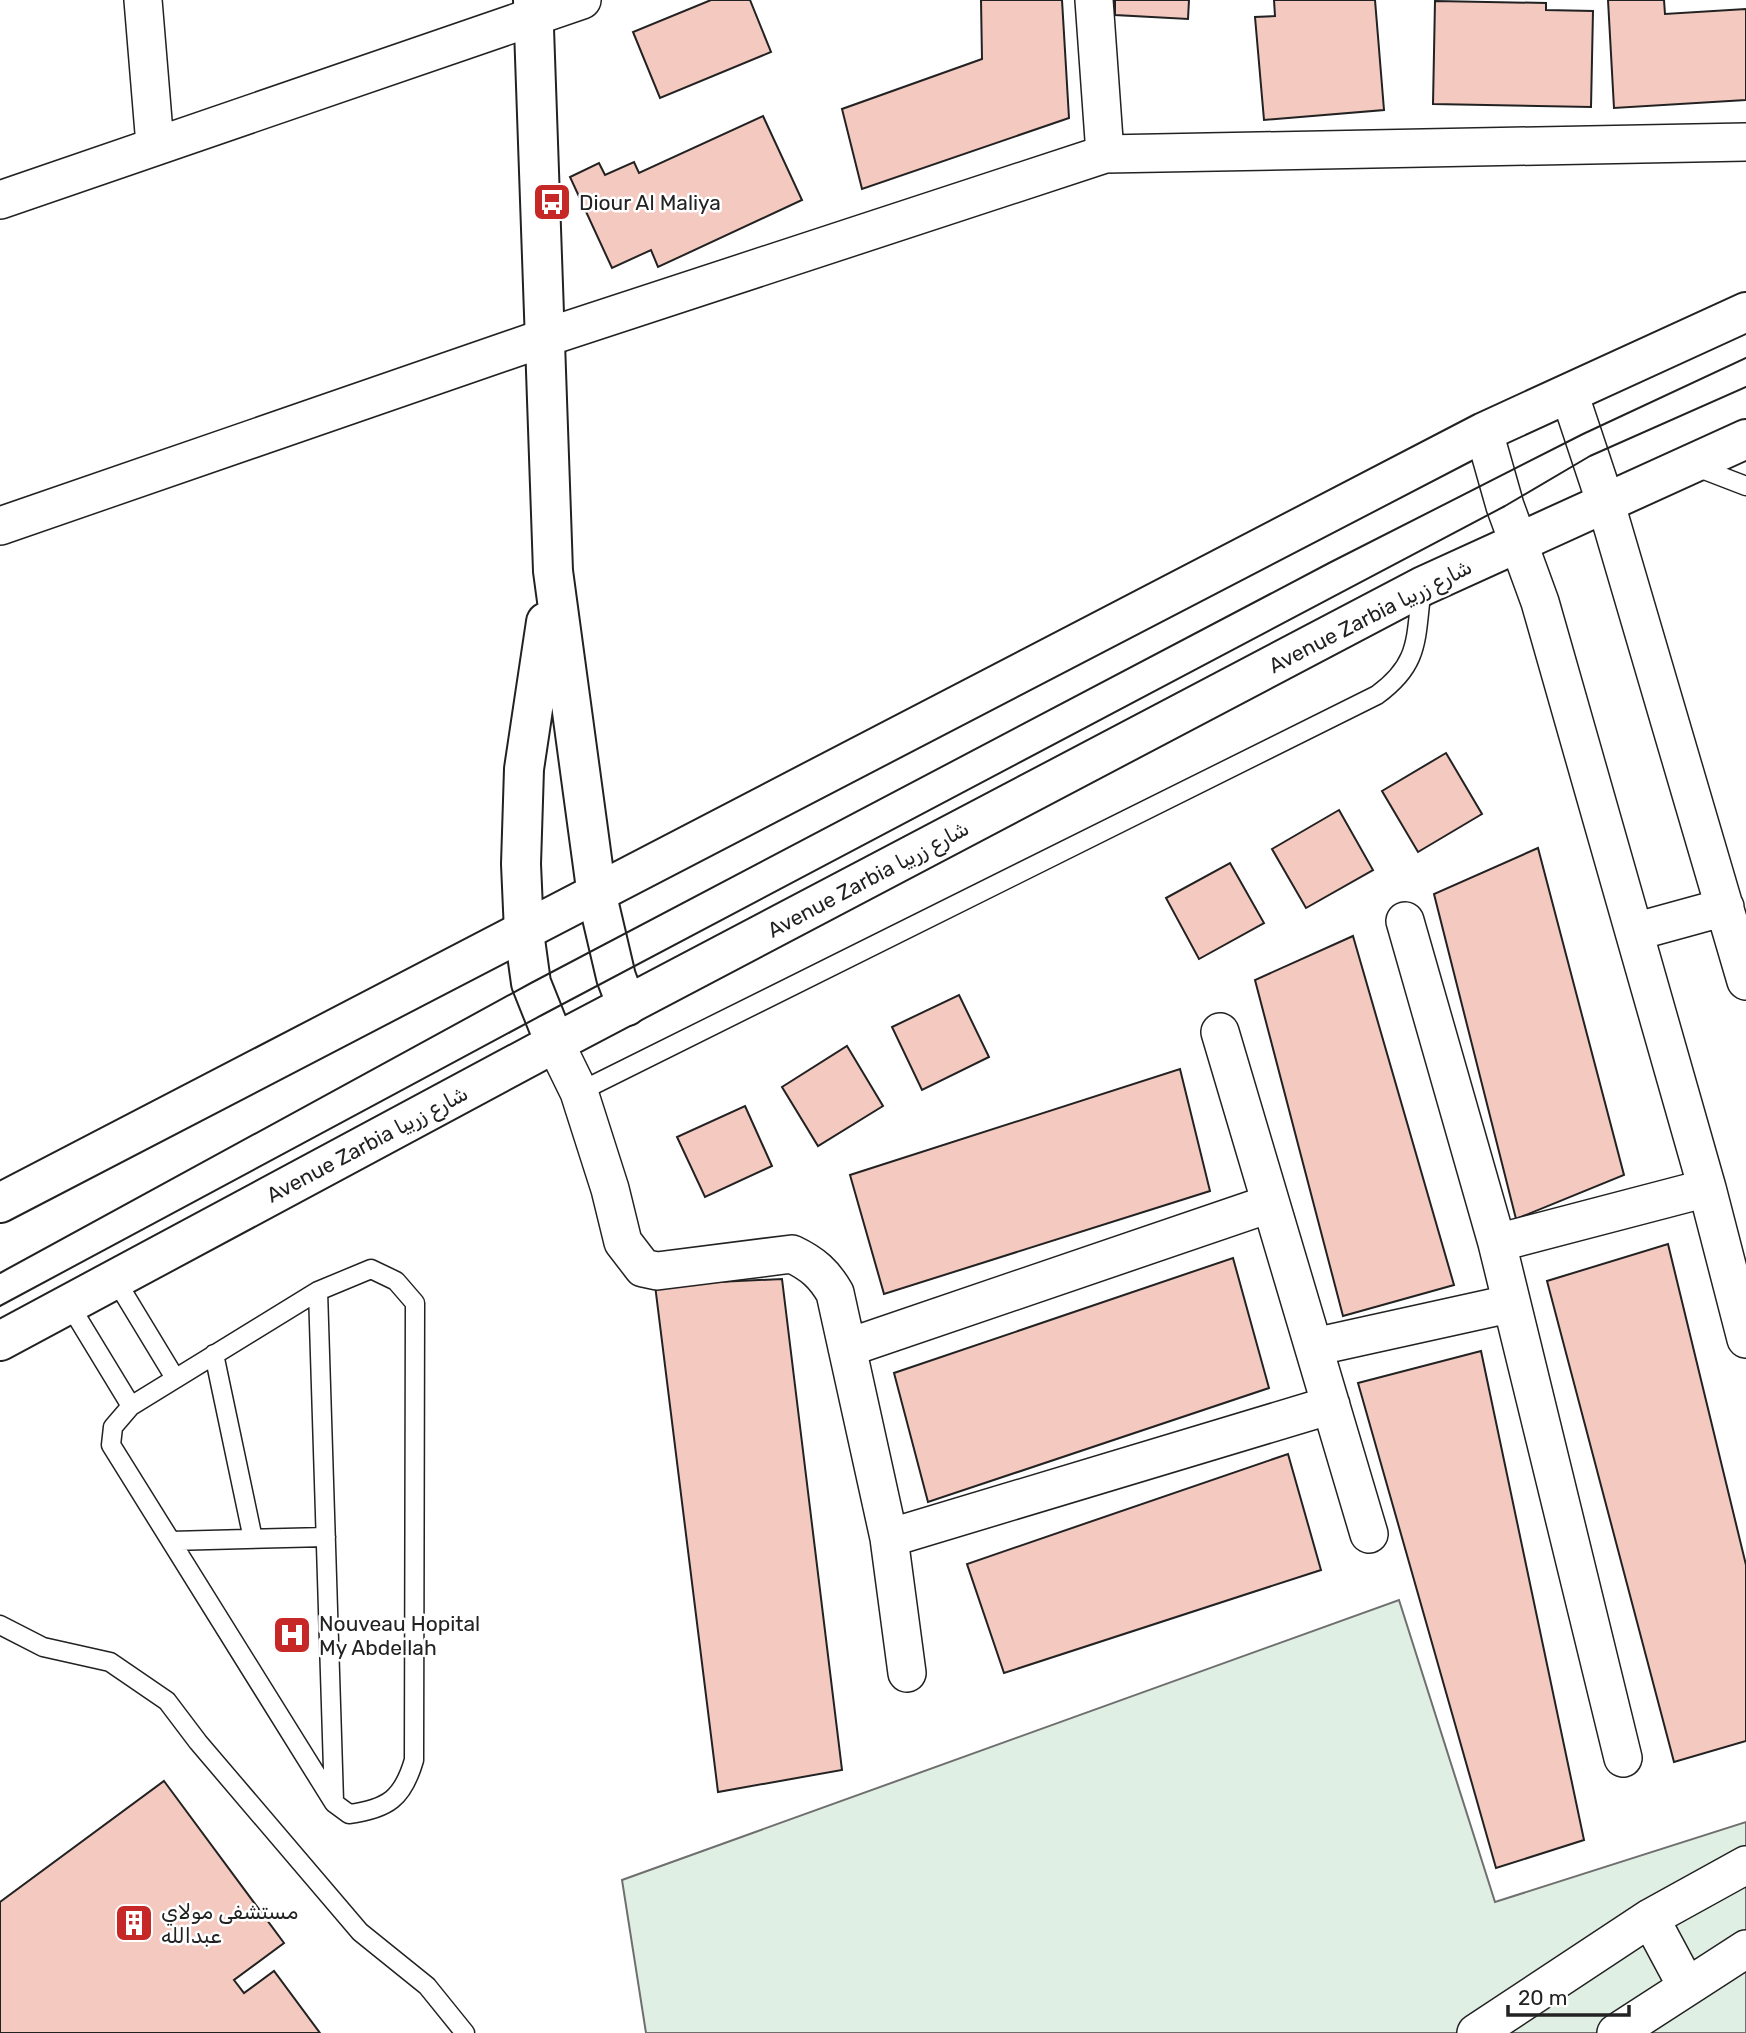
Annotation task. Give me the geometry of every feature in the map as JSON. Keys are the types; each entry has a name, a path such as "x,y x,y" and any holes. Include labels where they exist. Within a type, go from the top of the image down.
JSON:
{"main road":[{"path":"534,8 553,571 597,896 616,976 627,1006"},
{"path":"0,1203 597,896 1484,432 1746,312"},
{"name":"Avenue Zarbia شارع زربيا","path":"0,1341 555,1044 1423,586 1746,439"},
{"path":"553,571 524,769 521,864 524,933 531,983 555,1044"}],"street":[{"path":"143,0 155,145"},
{"path":"0,200 534,8 582,0"},
{"path":"1094,0 1105,154"},
{"path":"0,526 547,337 1105,154 1746,142"},
{"path":"1569,393 1730,895 1746,981"},
{"path":"1484,432 1504,506 1544,615 1744,1325"},
{"path":"1633,932 1730,895"},
{"path":"1405,921 1497,1242 1509,1304 1623,1758"},
{"path":"1220,1032 1369,1534"},
{"path":"555,1044 579,1092 610,1189 623,1242 643,1268 657,1271 792,1254 812,1263 825,1275 835,1293 889,1538 907,1673"},
{"path":"1497,1242 1707,1188"},
{"path":"847,1348 1269,1204"},
{"path":"1314,1347 1509,1304"},
{"path":"889,1538 1331,1405"},
{"path":"1476,2033 1650,1918 1746,1865"},
{"path":"1650,1918 1687,1987"},
{"path":"1616,2033 1746,1949"}],"lane":[{"path":"1687,464 1746,486"},
{"path":"579,1092 1377,695 1397,681 1412,660 1423,586"},
{"path":"371,1269 396,1281 415,1303 414,1760 408,1781 392,1802 367,1812 349,1814 334,1803 111,1445 113,1427 131,1406 175,1378 318,1291 371,1269"},
{"path":"115,1279 175,1378"},
{"path":"318,1291 334,1803"},
{"path":"69,1304 131,1406"},
{"path":"214,1354 253,1539"},
{"path":"171,1541 326,1537"},
{"path":"0,1625 43,1647 110,1662 167,1701 198,1742 360,1932 427,1986 465,2033"}],"green space":[{"path":"1399,1600 1495,1902 1746,1822 1746,2033 646,2033 622,1880"}],"building":[{"path":"711,0 750,0 771,52 660,98 633,32"},
{"path":"981,0 1062,0 1069,118 862,189 842,109 982,59"},
{"path":"1115,0 1189,0 1188,19 1115,15"},
{"path":"1274,0 1375,0 1384,110 1264,120 1255,17 1275,16"},
{"path":"1608,0 1664,0 1665,14 1746,9 1746,100 1614,108"},
{"path":"1435,1 1546,3 1546,10 1593,11 1591,107 1433,104"},
{"path":"763,116 802,200 658,267 651,250 612,268 570,177 599,163 605,175 634,162 639,173"},
{"path":"1446,753 1482,814 1418,852 1382,791"},
{"path":"1339,810 1373,870 1306,908 1272,849"},
{"path":"1538,848 1624,1175 1516,1219 1434,894"},
{"path":"1230,863 1264,923 1199,959 1166,898"},
{"path":"1353,936 1454,1285 1343,1316 1255,980"},
{"path":"959,995 989,1057 922,1090 892,1027"},
{"path":"847,1046 883,1106 818,1146 782,1087"},
{"path":"1180,1069 1210,1191 884,1294 850,1175"},
{"path":"745,1106 772,1166 705,1197 677,1137"},
{"path":"1668,1244 1746,1565 1746,1741 1674,1762 1547,1281"},
{"path":"1233,1258 1269,1388 928,1502 894,1373"},
{"path":"782,1279 842,1770 718,1792 655,1285"},
{"path":"1481,1351 1584,1840 1496,1868 1358,1383"},
{"path":"1288,1454 1321,1570 1004,1673 967,1564"},
{"name":"مستشفى مولاي عبدالله","path":"164,1781 284,1943 234,1980 244,1993 274,1971 320,2033 0,2033 0,1902"}],"tram line":[{"path":"0,1273 531,983 1329,563 1583,434 1746,358"},
{"path":"0,1306 542,1015 1505,506 1590,456 1746,387"}],"place":[{"name":"Diour Al Maliya","path":"552,202"},
{"name":"Nouveau Hopital My Abdellah","path":"292,1635"},
{"name":"مستشفى مولاي عبدالله","path":"134,1923"}]}
